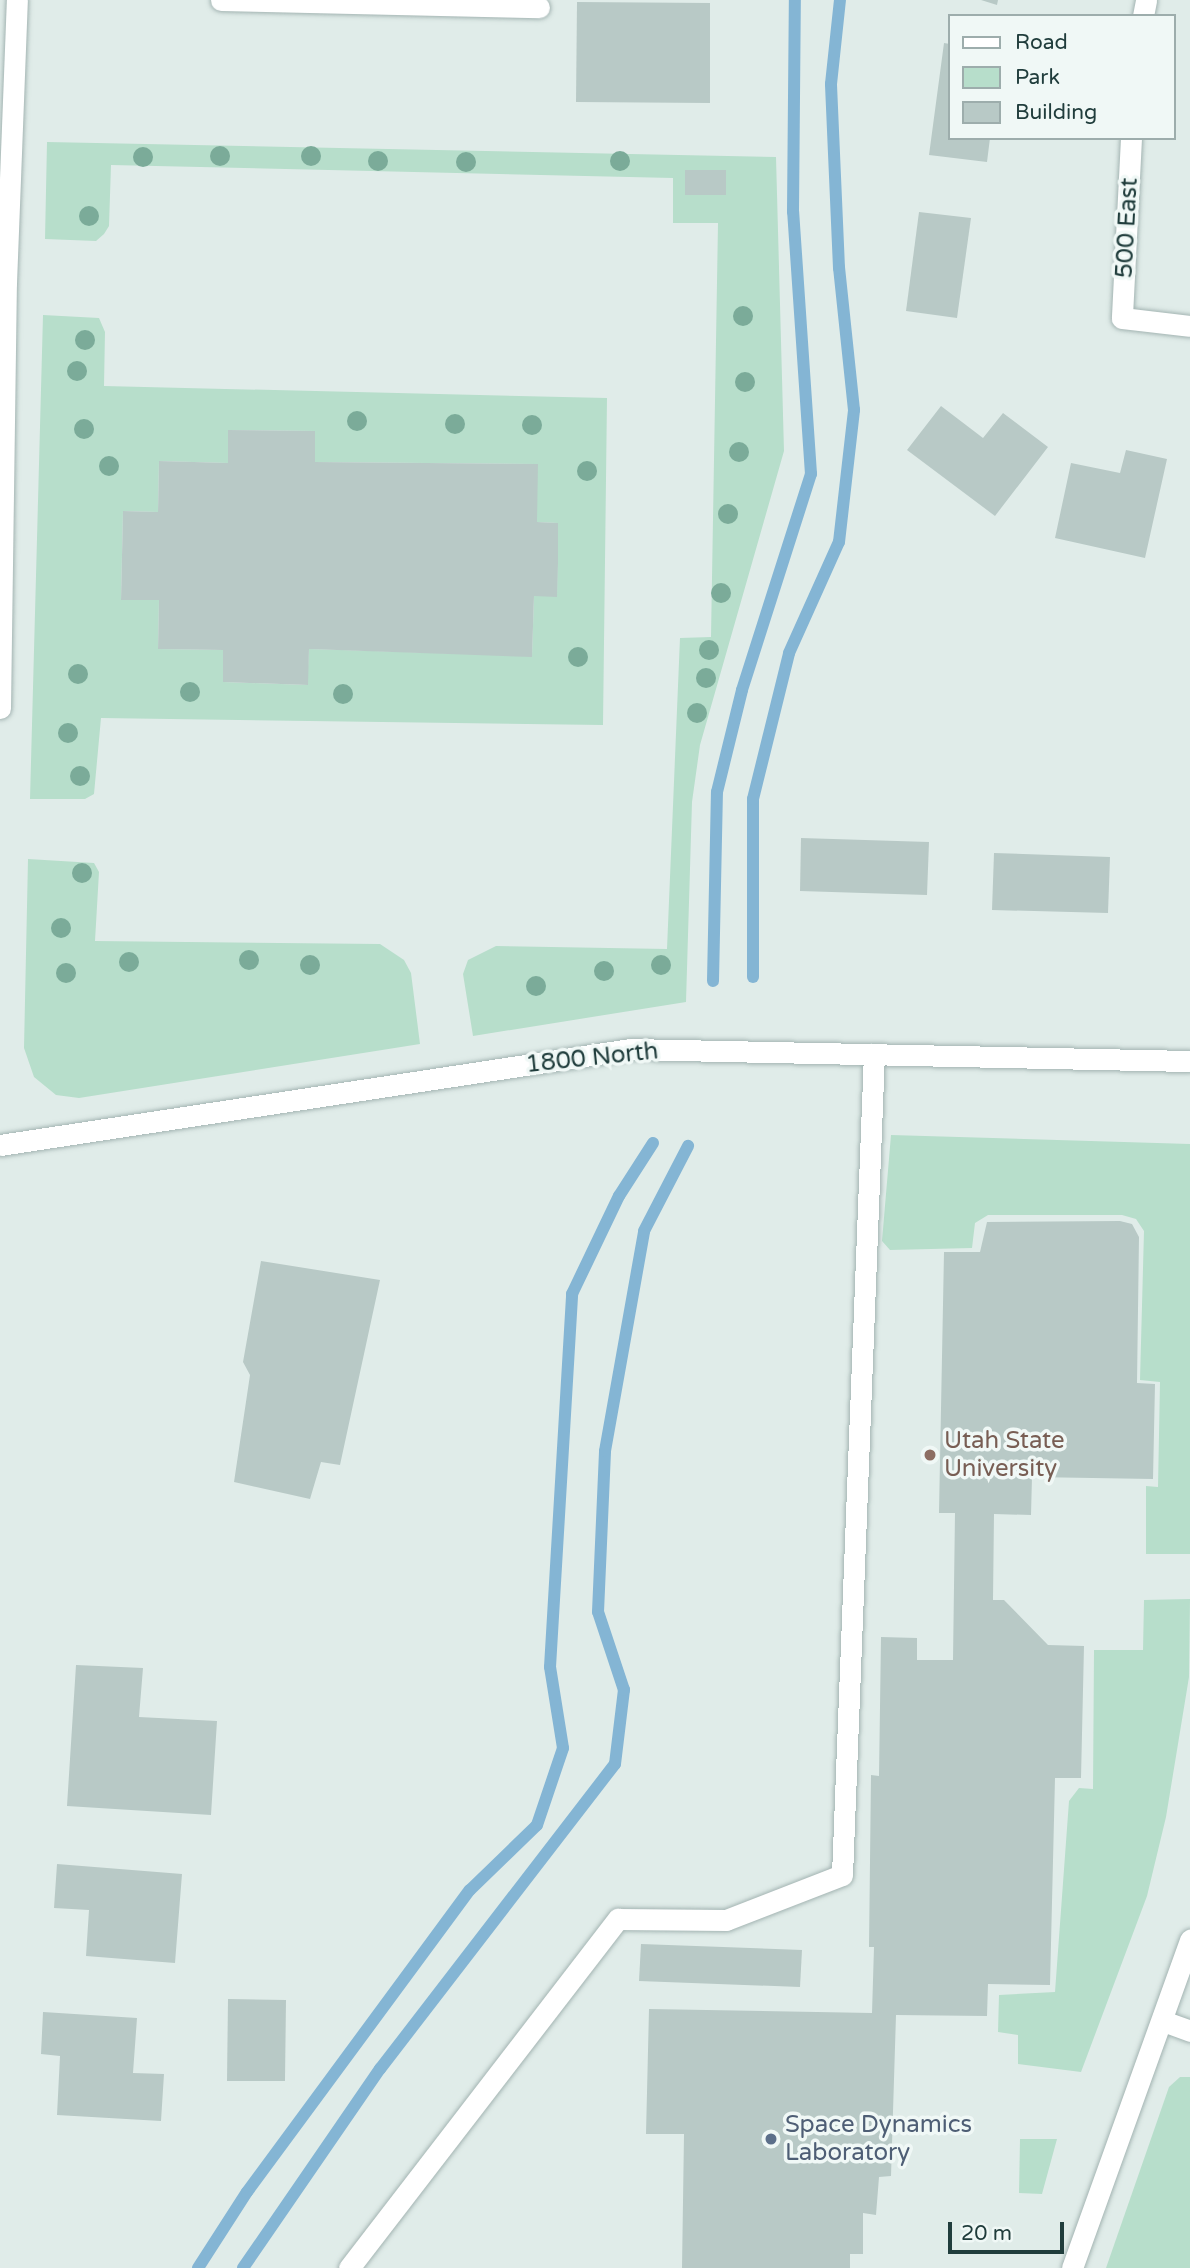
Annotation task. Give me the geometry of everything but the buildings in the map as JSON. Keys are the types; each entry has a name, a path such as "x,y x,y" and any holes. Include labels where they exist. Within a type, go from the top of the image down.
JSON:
{"street":[{"path":"0,708 6,283 17,0"},
{"path":"221,0 539,7"},
{"name":"500 East","path":"1131,140 1122,318 1190,326"},
{"name":"1800 North","path":"0,1145 630,1049 1190,1061"},
{"path":"349,2268 618,1919 726,1920 842,1875 874,1054"},
{"path":"1072,2268 1190,1940"},
{"path":"1163,2021 1190,2031"}],"green space":[{"path":"47,142 776,157 784,451 700,745 692,802 686,1002 473,1036 463,974 468,960 496,946 667,949 680,638 711,637 718,223 673,223 673,178 111,165 109,226 104,234 96,241 45,239"},
{"path":"43,315 99,318 105,332 104,386 607,398 603,725 101,718 94,794 85,799 30,799","holes":["229,430 315,431 315,462 537,464 537,522 558,523 557,596 534,596 532,656 309,649 307,685 223,682 223,650 158,649 159,600 121,599 123,511 158,512 159,461 228,463"]},
{"path":"28,859 94,863 99,872 95,941 380,944 404,960 411,973 420,1044 79,1098 56,1095 34,1077 24,1048"},
{"path":"891,1135 1190,1144 1190,1554 1146,1554 1146,1486 1158,1487 1160,1382 1140,1380 1144,1231 1136,1219 1122,1215 988,1215 975,1223 972,1248 890,1250 882,1241"},
{"path":"1190,1599 1189,1677 1166,1817 1147,1896 1081,2072 1018,2064 1018,2035 998,2032 999,1995 1055,1992 1069,1801 1079,1788 1093,1789 1094,1650 1143,1650 1144,1600"},
{"path":"1180,2077 1190,2077 1190,2268 1106,2268 1169,2087"},
{"path":"1020,2139 1057,2139 1042,2194 1019,2193"}],"waterway":[{"path":"713,981 717,792 742,690 811,474 793,212 795,0"},
{"path":"753,977 753,799 789,653 839,542 854,410 839,268 831,84 840,0"},
{"path":"198,2268 247,2192 470,1890 537,1825 563,1748 550,1667 572,1294 619,1196 653,1143"},
{"path":"243,2268 380,2069 615,1764 624,1690 598,1612 605,1451 644,1231 688,1146"}],"place":[{"name":"Utah State University","path":"930,1455"},
{"name":"Space Dynamics Laboratory","path":"771,2139"}]}
